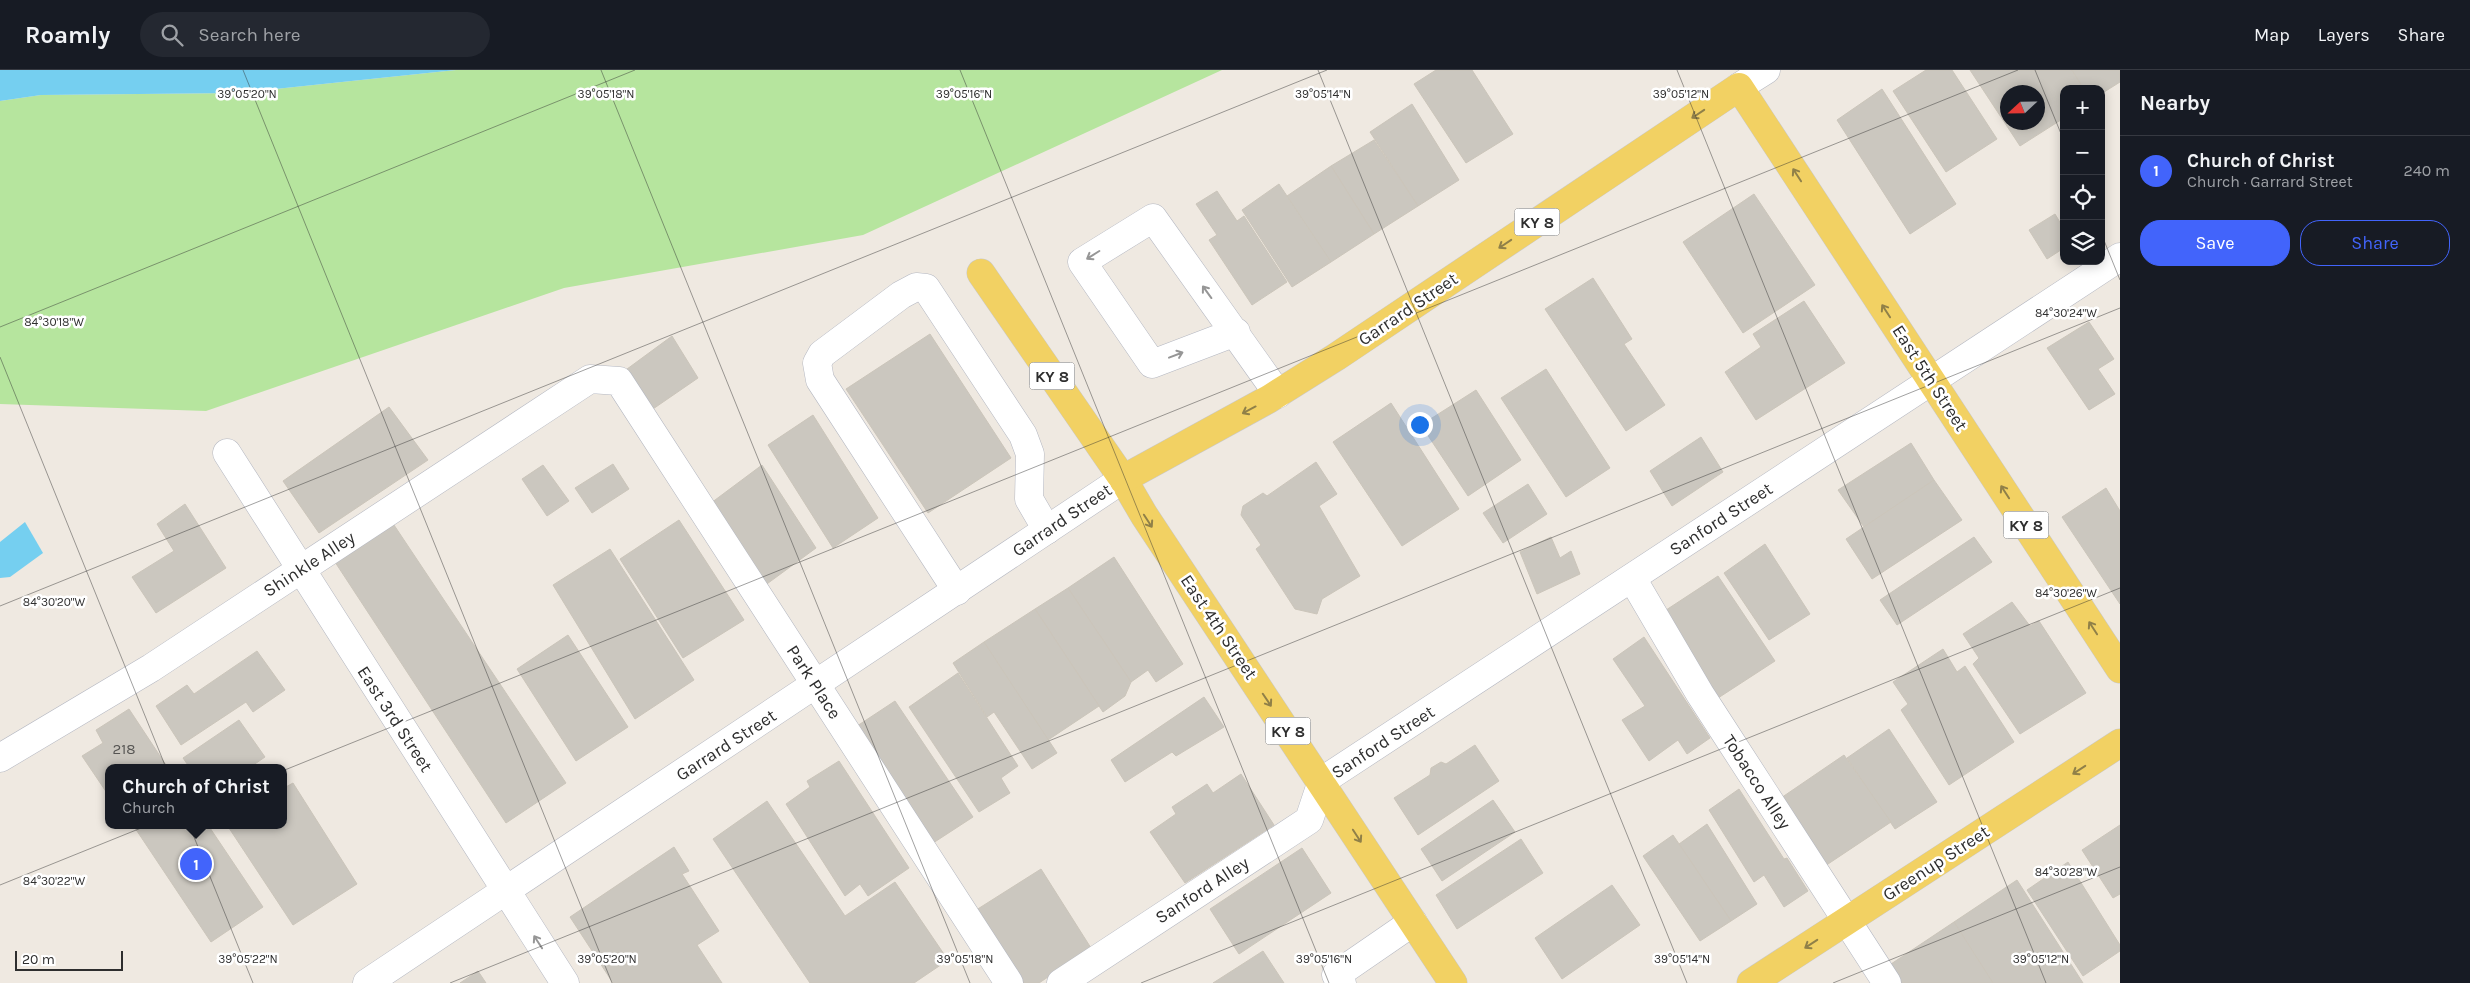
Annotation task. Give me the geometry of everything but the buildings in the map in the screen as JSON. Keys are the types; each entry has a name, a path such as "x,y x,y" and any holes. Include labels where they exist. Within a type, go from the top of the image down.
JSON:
{"main road":[{"name":"East 5th Street","path":"1739,87 2120,669"},
{"name":"Garrard Street","path":"1123,479 1278,394 1739,87"},
{"name":"East 4th Street","path":"981,273 1123,479 1144,515 1322,781 1453,983"},
{"name":"Greenup Street","path":"1751,983 2120,743"}],"street":[{"name":"Garrard Street","path":"1739,87 1766,70"},
{"path":"1236,332 1152,364 1082,262 1153,218 1236,332 1278,394"},
{"name":"Sanford Street","path":"1322,781 2120,257"},
{"path":"957,591 820,380 817,363 822,354 901,295 916,287 926,288 1023,435 1030,454 1029,499 1047,530"},
{"name":"Shinkle Alley","path":"0,758 151,668 590,379 619,381"},
{"name":"Park Place","path":"619,381 1009,983"},
{"name":"East 3rd Street","path":"227,453 564,983"},
{"name":"Garrard Street","path":"367,983 816,686 1123,479"},
{"name":"Tobacco Alley","path":"1632,578 1700,694 1887,983"},
{"name":"Sanford Alley","path":"1061,983 1309,820 1322,781"},
{"path":"1342,983 1336,975 1413,922"}],"green space":[{"path":"456,70 1222,70 863,235 564,288 206,411 0,404 0,101 41,95 238,93"}],"water":[{"path":"0,70 456,70 238,93 41,95 0,101"},
{"path":"25,522 43,553 10,577 0,578 0,542"}],"place":[{"name":"Church of Christ","path":"196,864"}]}
